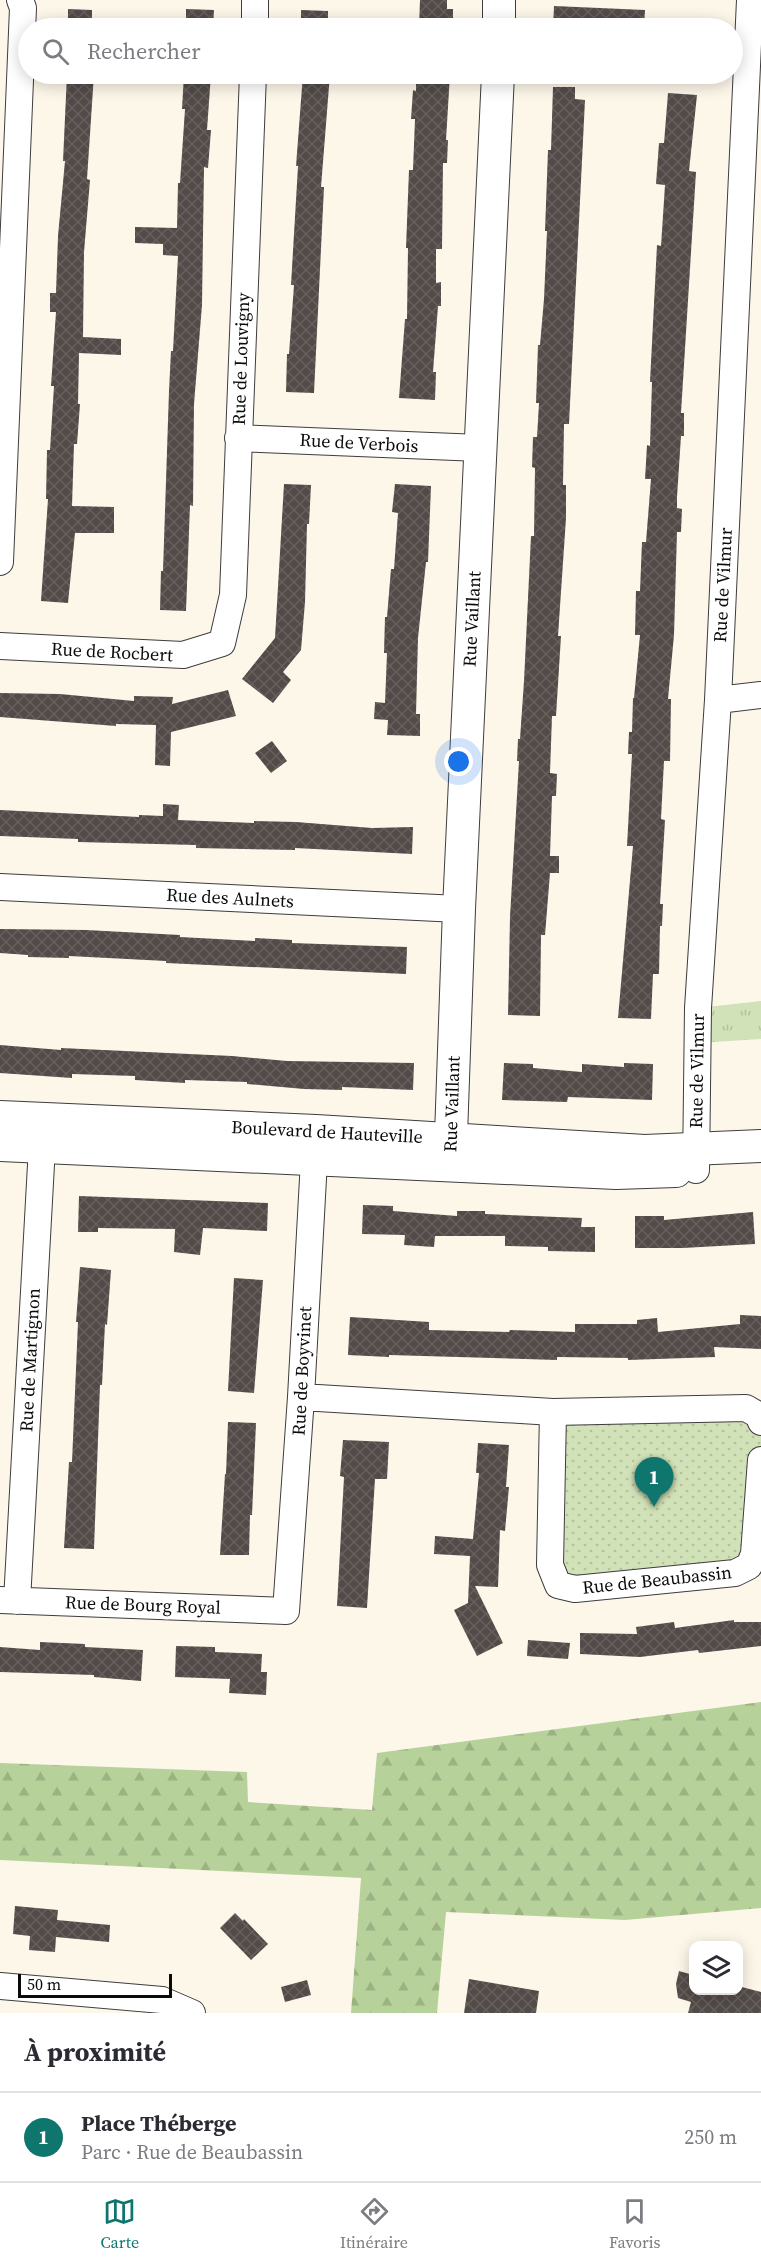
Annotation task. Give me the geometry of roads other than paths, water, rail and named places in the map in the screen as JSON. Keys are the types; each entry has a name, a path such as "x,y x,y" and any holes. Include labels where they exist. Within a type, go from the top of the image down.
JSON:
{"street":[{"path":"20,0 22,18"},
{"path":"255,0 255,18"},
{"path":"499,0 499,18"},
{"name":"Rue de Vilmur","path":"696,1160 698,1008 750,209 750,0"},
{"path":"0,562 19,84"},
{"name":"Rue de Louvigny","path":"222,644 232,595 253,84"},
{"name":"Rue Vaillant","path":"450,1152 459,909 498,84"},
{"name":"Rue de Verbois","path":"238,438 480,448"},
{"name":"Rue de Rocbert","path":"0,646 183,656 222,644"},
{"path":"718,700 761,695"},
{"name":"Rue des Aulnets","path":"0,887 459,909"},
{"name":"Boulevard de Hauteville","path":"0,1117 43,1133"},
{"name":"Boulevard de Hauteville","path":"0,1145 43,1133 450,1152 645,1151 696,1160 761,1167"},
{"name":"Rue de Martignon","path":"8,1600 43,1133"},
{"name":"Rue de Boyvinet","path":"286,1611 315,1144"},
{"name":"Boulevard de Hauteville","path":"696,1160 761,1146"},
{"path":"301,1397 553,1412 746,1408 759,1415 761,1422"},
{"name":"Rue de Beaubassin","path":"553,1412 550,1565 558,1585 575,1589 735,1573 749,1566 754,1554 761,1460"},
{"name":"Rue de Bourg Royal","path":"8,1600 286,1611"},
{"path":"0,1986 162,2000 192,2013"}],"place":[{"name":"Place Théberge","path":"654,1507"}]}
